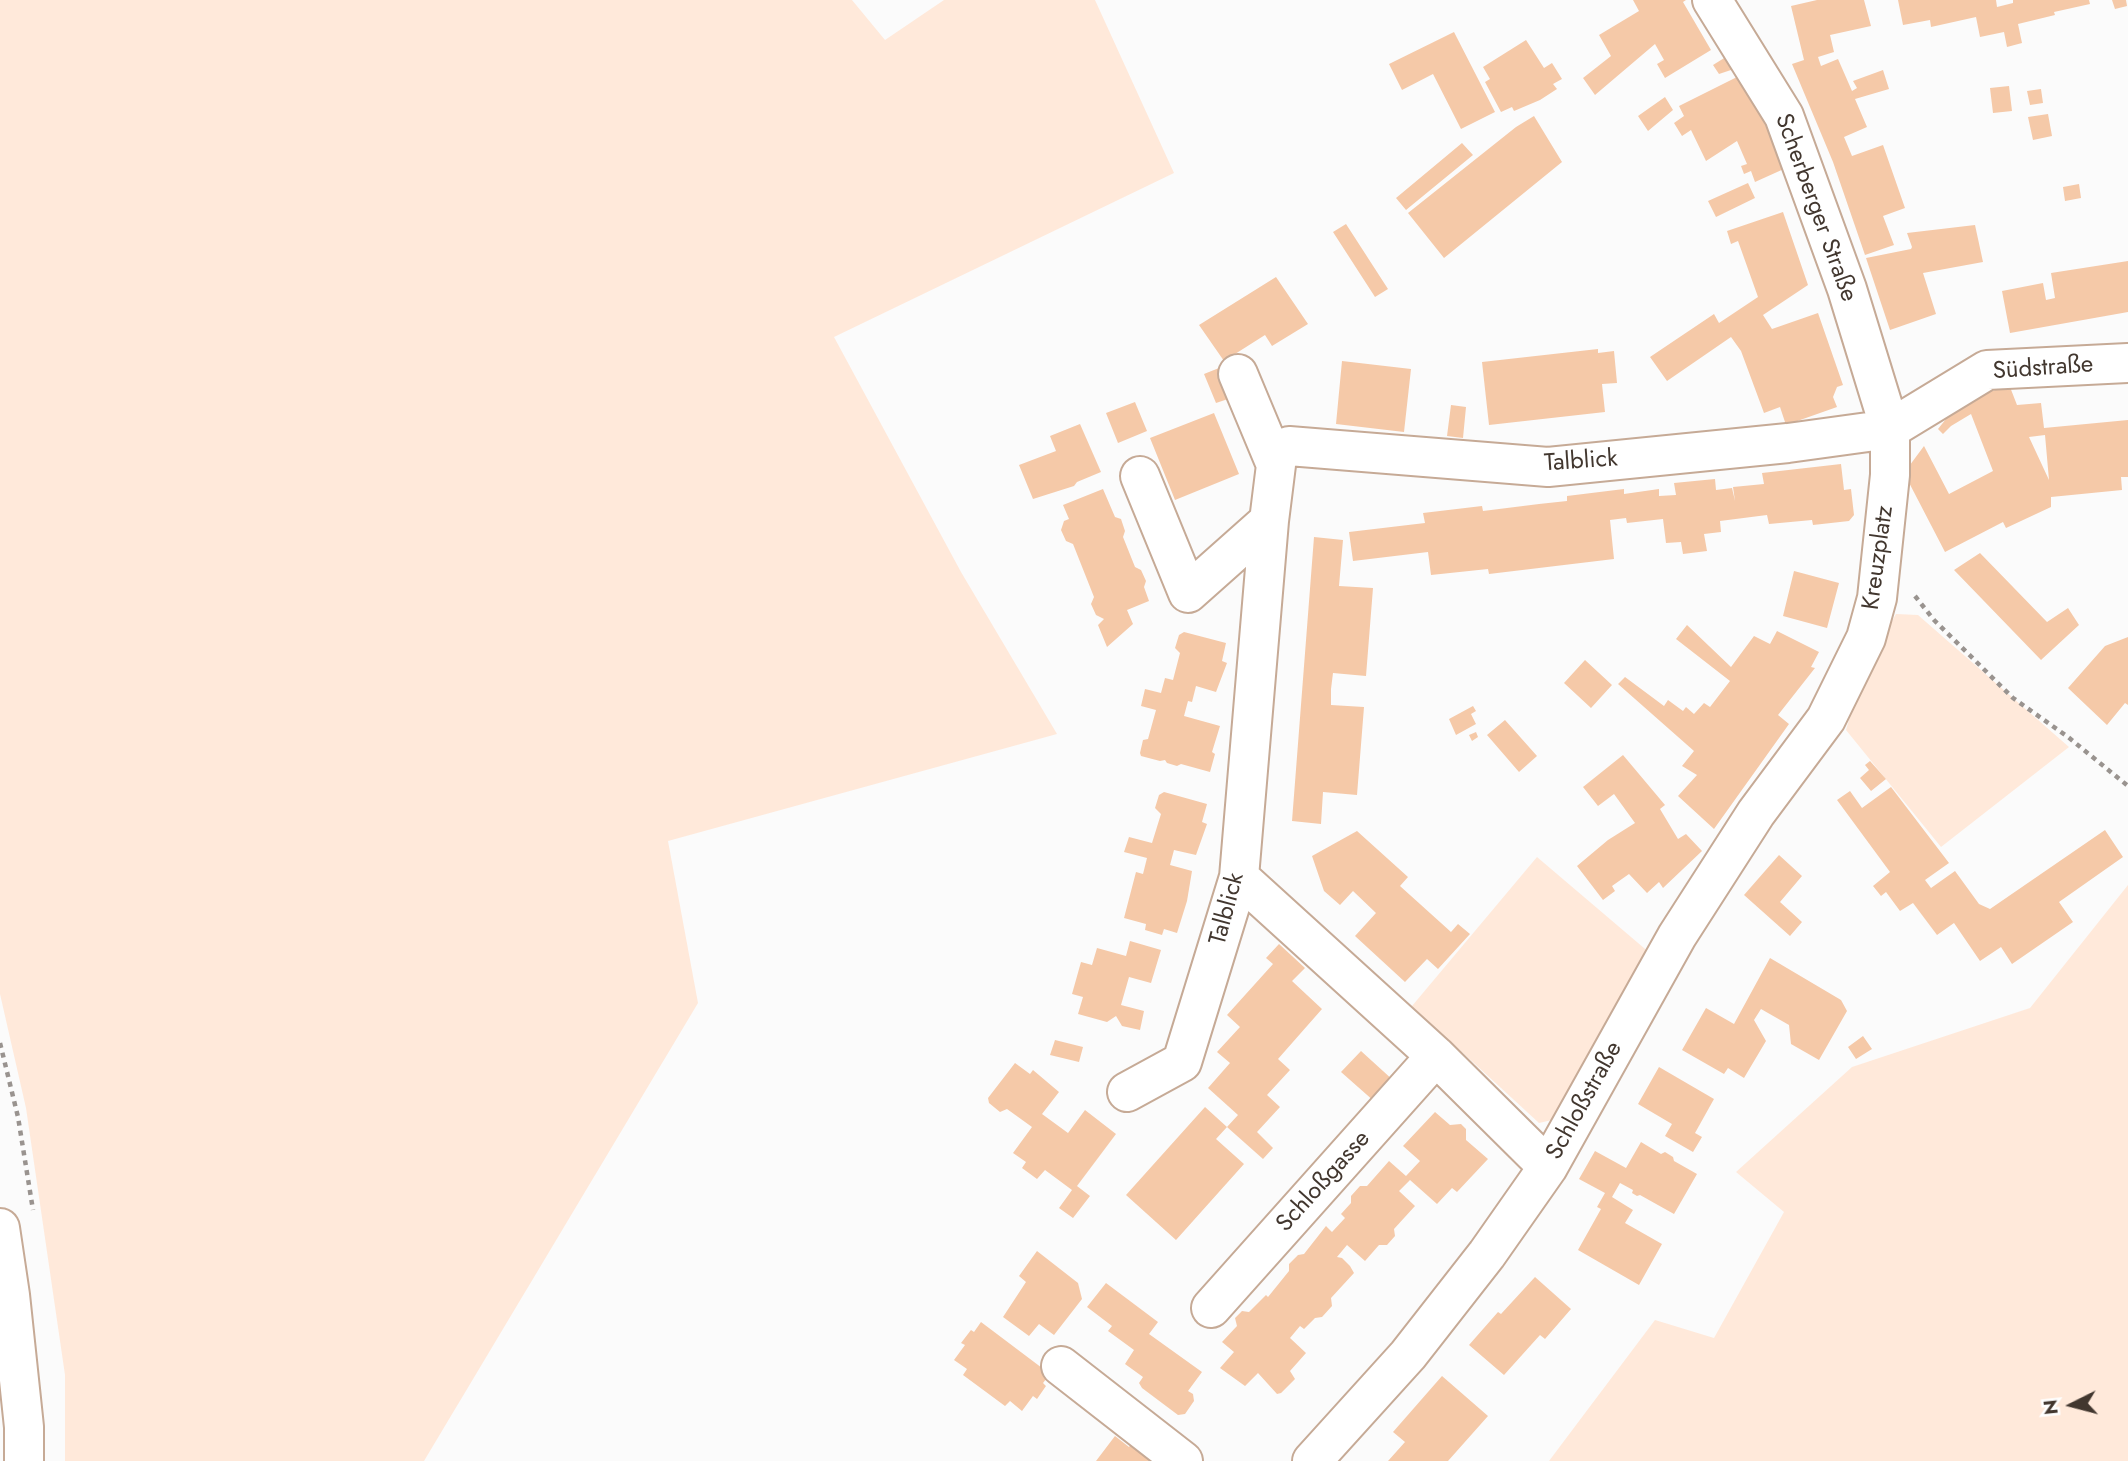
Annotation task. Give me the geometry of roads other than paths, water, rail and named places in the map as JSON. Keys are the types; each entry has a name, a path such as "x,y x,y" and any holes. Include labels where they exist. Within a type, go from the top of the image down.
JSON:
{"street":[{"name":"Scherberger Straße","path":"1721,2 1784,116 1847,289 1890,429"},
{"name":"Südstraße","path":"1890,429 1987,370 2128,363"},
{"name":"Talblick","path":"1127,1092 1182,1062 1239,877 1276,465 1238,374"},
{"name":"Talblick","path":"1272,454 1289,446 1548,467 1788,443 1890,429"},
{"name":"Kreuzplatz","path":"1826,719 1866,638 1877,598 1890,475 1890,429"},
{"path":"1140,475 1188,593 1269,521"},
{"name":"Schloßstraße","path":"1312,1461 1408,1355 1487,1254 1548,1167 1677,936 1756,813 1826,719"},
{"path":"1239,877 1436,1056 1548,1167"},
{"name":"Schloßgasse","path":"1211,1308 1436,1056"},
{"path":"0,1228 21,1400 24,1461"},
{"path":"1061,1366 1183,1461"}]}
